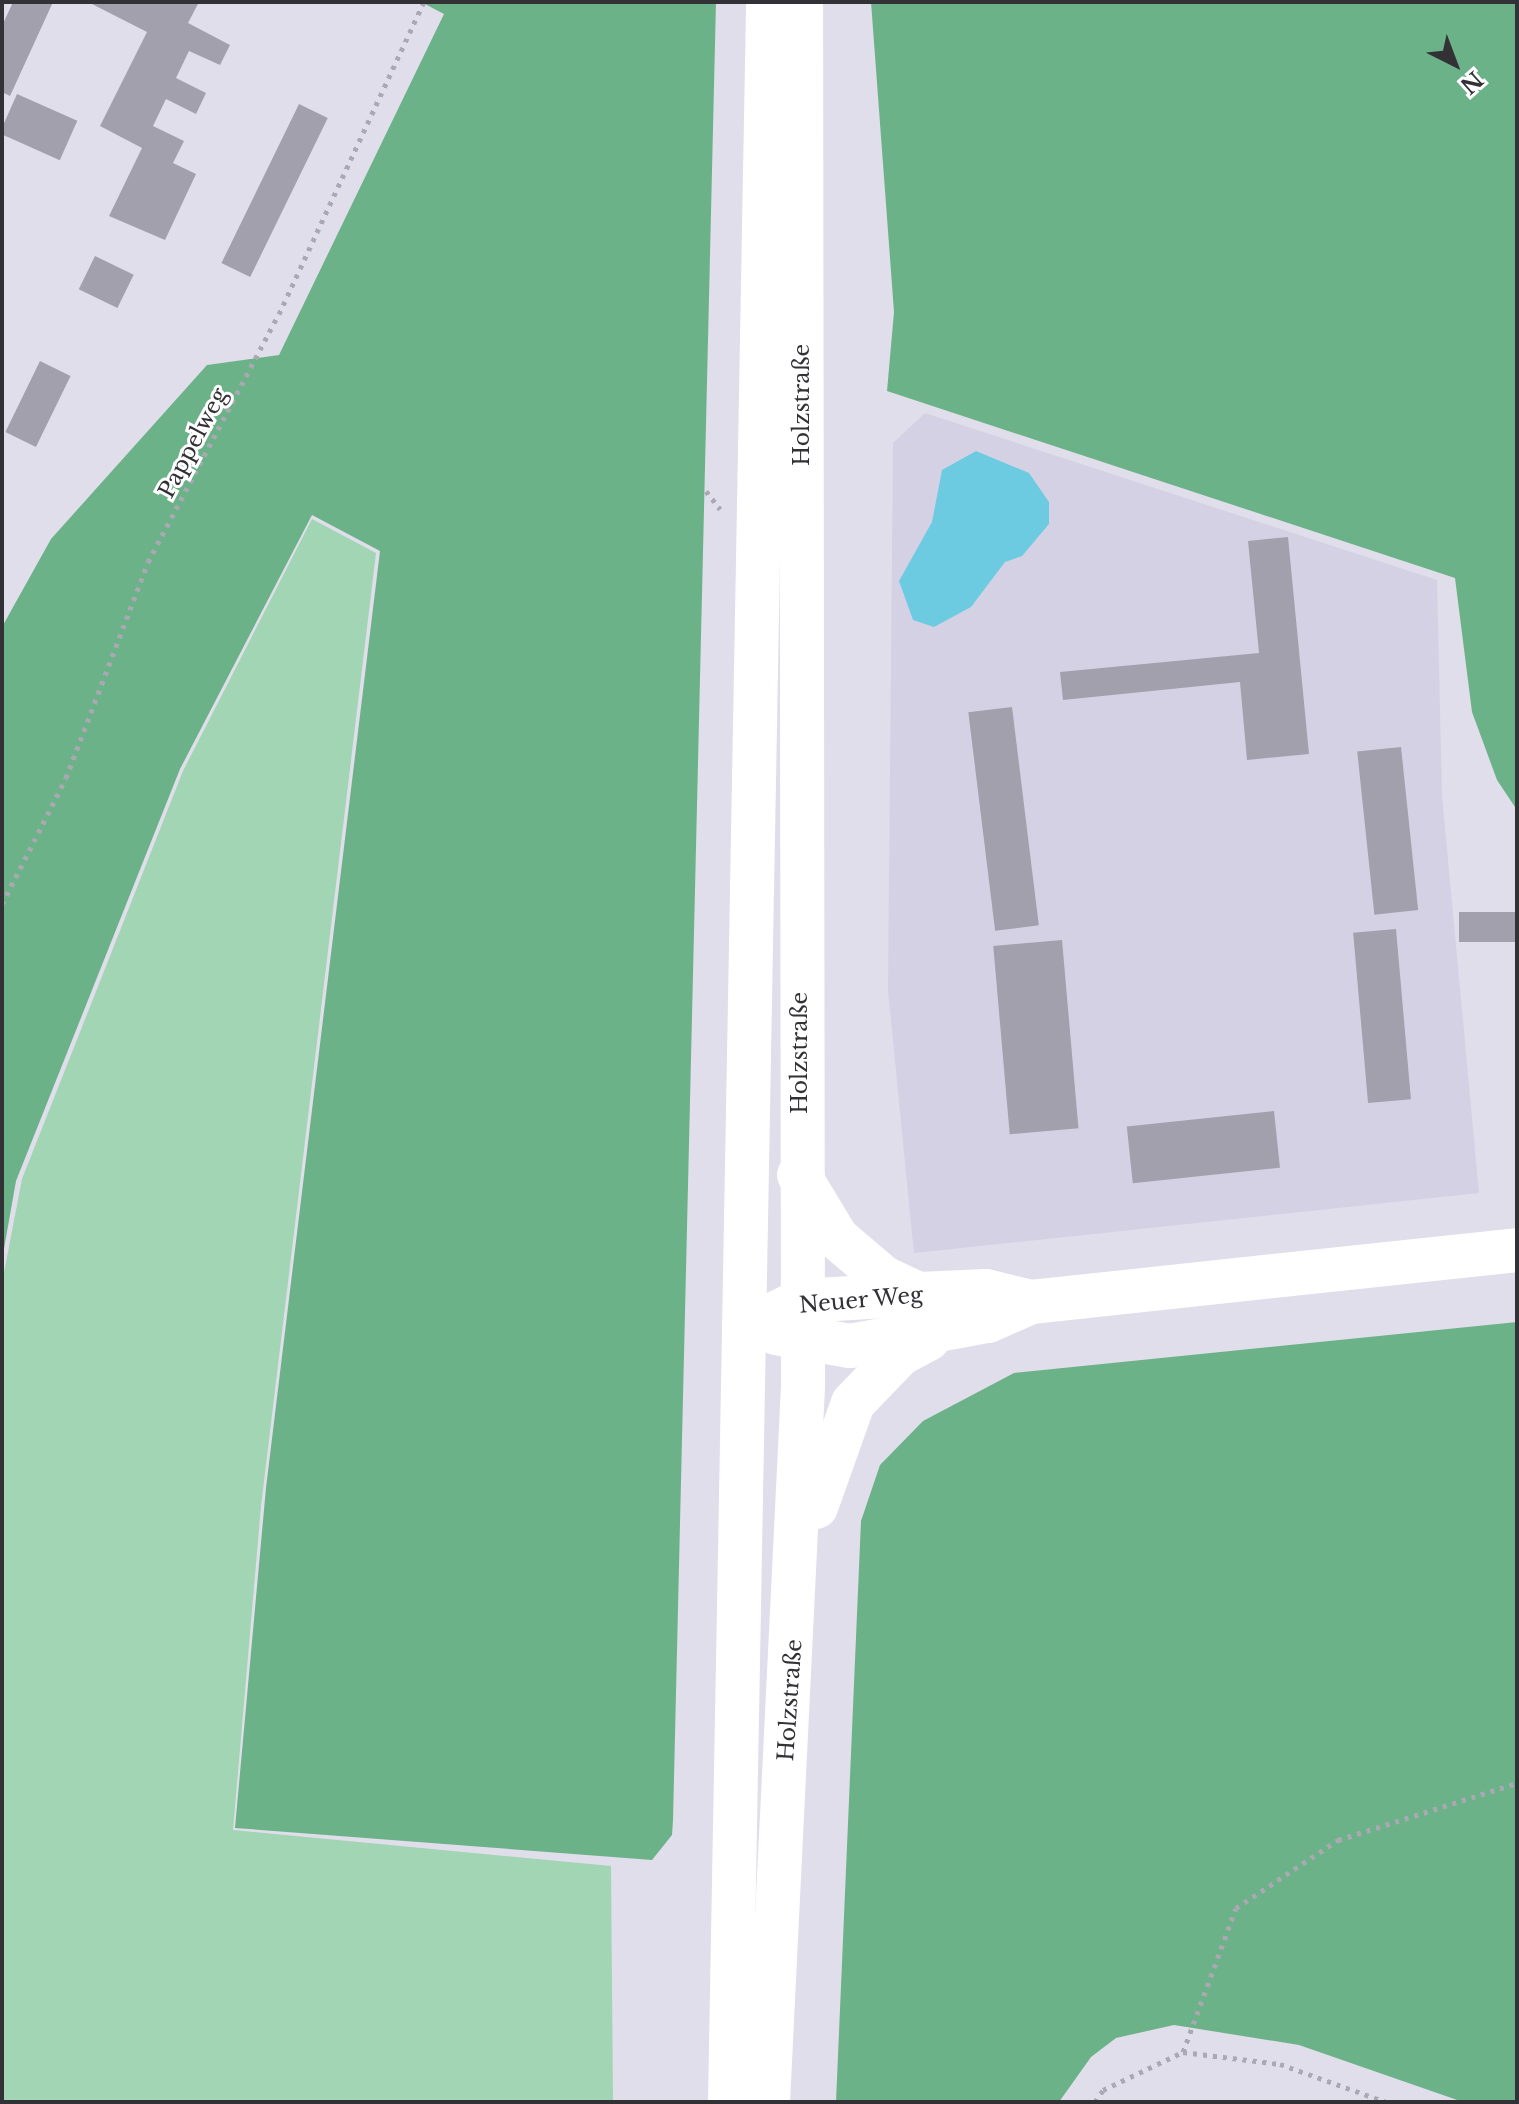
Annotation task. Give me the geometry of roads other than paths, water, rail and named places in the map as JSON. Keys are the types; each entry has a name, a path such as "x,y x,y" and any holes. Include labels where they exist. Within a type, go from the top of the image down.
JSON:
{"main road":[{"name":"Holzstraße","path":"730,2102 768,2"},
{"name":"Holzstraße","path":"768,2102 798,1579 801,1320 798,1174 801,2"},
{"path":"798,1174 847,1248 919,1294"},
{"name":"Neuer Weg","path":"801,1320 850,1346 943,1330 1031,1302 1517,1250"},
{"name":"Neuer Weg","path":"746,1326 801,1320 919,1294 986,1291 1031,1302"},
{"path":"798,1579 828,1461 853,1403 900,1354 943,1330"}],"water":[{"path":"976,451 1029,473 1049,502 1049,524 1022,556 1005,562 971,607 934,627 913,620 899,581 932,522 942,470"}]}
